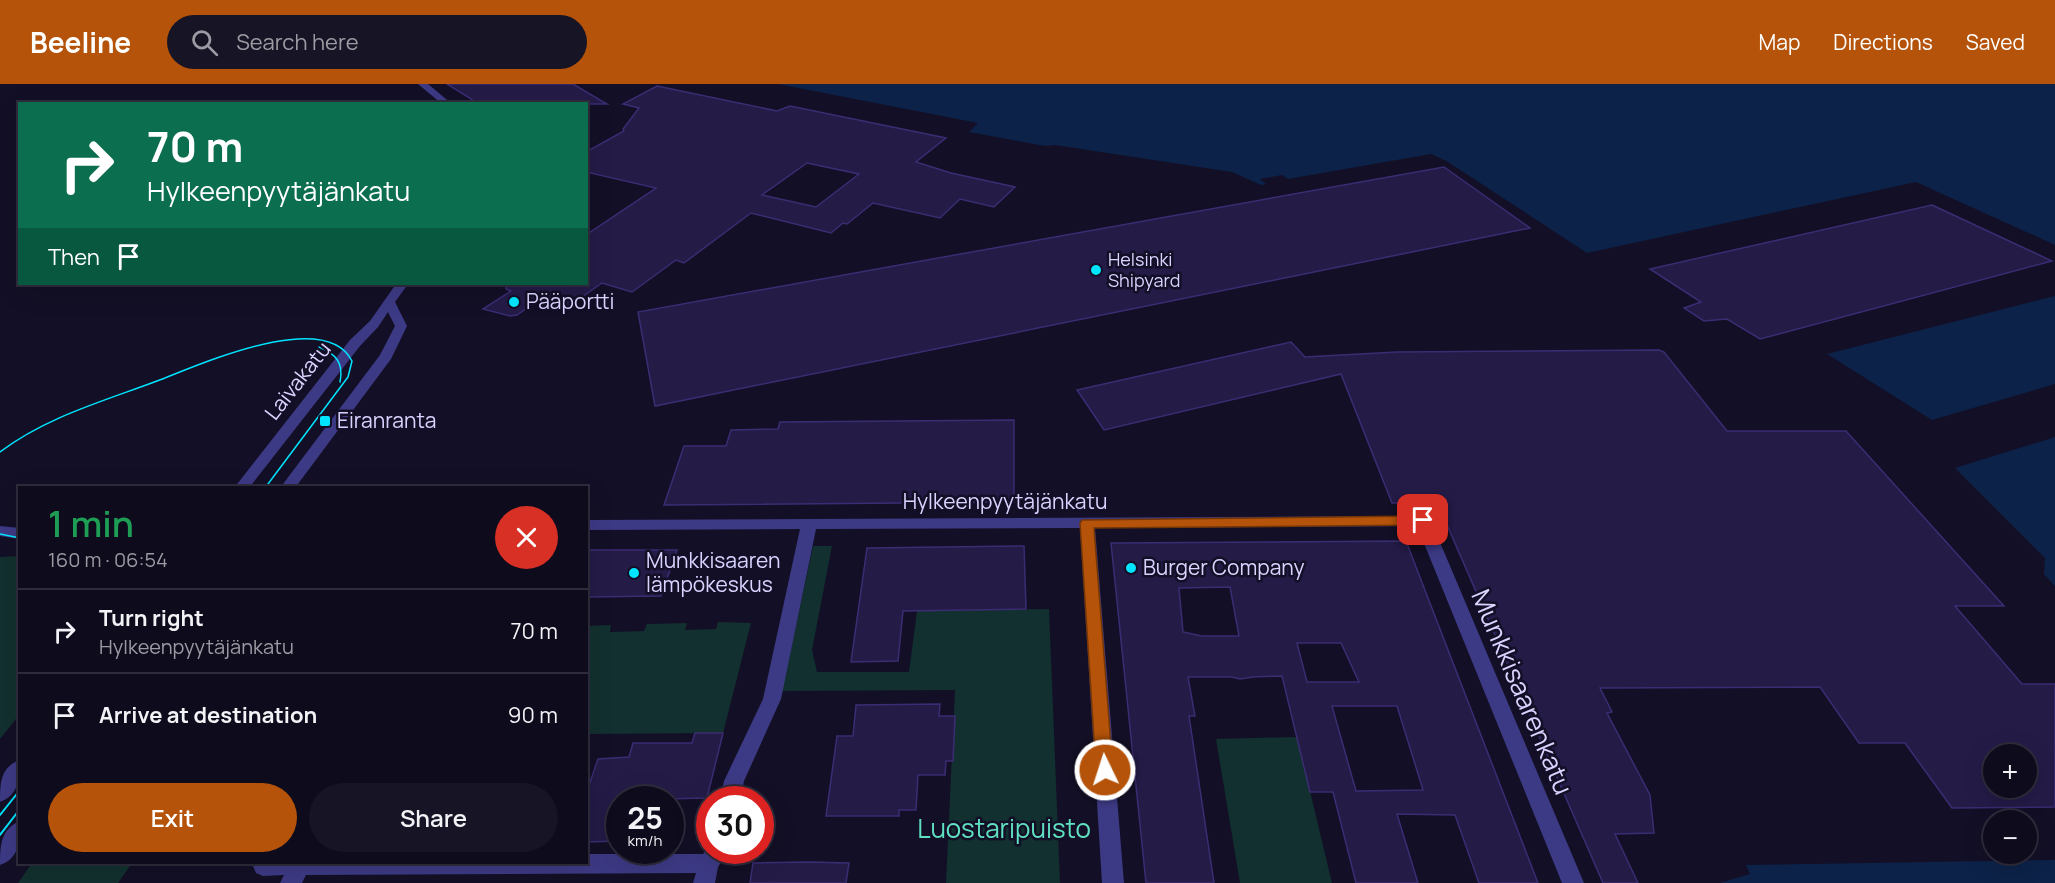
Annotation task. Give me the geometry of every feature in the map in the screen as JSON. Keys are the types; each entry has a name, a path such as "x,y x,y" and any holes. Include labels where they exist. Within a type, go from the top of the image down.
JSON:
{"street":[{"path":"422,84 445,102"},
{"name":"Laivakatu","path":"243,486 390,303 401,285"},
{"path":"289,486 386,356 402,326 390,303"},
{"name":"Hylkeenpyytäjänkatu","path":"588,525 1423,520"},
{"name":"Munkkisaarenkatu","path":"1423,520 1573,883"},
{"path":"733,786 772,699 809,523"},
{"path":"1087,523 1113,883"},
{"path":"0,531 18,534"},
{"path":"0,793 18,770"},
{"path":"0,856 18,833"},
{"path":"264,864 295,874 710,865"}],"green space":[{"name":"Luostaripuisto","path":"813,546 832,546 812,650 817,672 909,672 917,611 1049,609 1060,883 946,883 955,690 782,691"},
{"path":"18,556 18,716 0,739 0,557"},
{"path":"718,622 751,623 723,733 588,734 588,626 611,625 610,632 644,631 647,624 687,623 685,630 716,629"},
{"path":"1297,737 1332,883 1240,883 1216,739"},
{"path":"31,864 131,864 118,883 18,883"}],"water":[{"path":"778,84 2055,84 2055,245 1916,182 1587,253 1448,162 1431,154 1288,179 1282,175 1260,179 1266,184 1261,185 1232,172 1055,145 1045,146 969,132 978,123"},
{"path":"2055,296 2055,384 1932,420 1827,354"},
{"path":"2055,437 2055,586 2044,574 2045,558 1955,468"},
{"path":"2037,860 2055,860 2055,883 1720,883 1750,874 1746,865 1983,861 1983,864 2037,864"}],"building":[{"path":"447,84 573,84 607,104 588,104 588,102 476,102"},
{"path":"657,86 777,111 790,106 946,138 916,162 951,173 1015,187 994,207 960,199 940,218 873,203 847,224 843,223 831,233 751,213 684,263 676,260 632,292 602,283 568,307 540,299 517,315 510,316 483,309 511,291 506,289 506,285 588,285 588,234 656,188 588,172 588,151 624,131 623,129 639,108 623,104","holes":["807,163 859,174 816,207 762,195"]},
{"name":"Helsinki Shipyard","path":"1444,167 1530,228 655,406 638,312"},
{"path":"1932,205 2052,261 1760,339 1727,319 1704,321 1684,308 1701,302 1650,269"},
{"path":"1291,342 1305,357 1397,352 1659,350 1664,352 1727,431 1846,431 2004,606 1955,606 2022,684 2055,684 2055,807 1952,808 1905,743 1859,743 1820,687 1600,688 1612,712 1607,713 1650,795 1654,833 1615,834 1638,883 1603,883 1437,502 1392,503 1341,374 1104,430 1077,390"},
{"path":"1014,420 1014,502 664,505 684,446 726,446 731,430 778,429 780,422"},
{"path":"1406,541 1538,883 1479,883 1455,815 1397,814 1418,883 1356,883 1333,792 1310,792 1282,676 1240,679 1188,677 1195,716 1189,716 1214,883 1146,883 1111,543","holes":["1230,587 1239,636 1202,636 1183,632 1179,588","1297,643 1341,643 1359,682 1307,682","1332,706 1397,706 1423,790 1356,791"]},
{"path":"1024,546 1026,609 903,611 898,661 851,662 867,548"},
{"name":"Munkkisaaren lämpökeskus","path":"588,550 677,550 661,596 588,597"},
{"path":"940,704 939,716 955,716 953,761 946,761 945,775 918,775 916,810 899,810 899,816 826,816 837,736 853,736 856,705"},
{"path":"695,733 723,733 710,786 696,786 696,798 684,799 684,786 606,786 606,841 588,842 588,788 598,759 629,757 633,743 692,743"},
{"path":"849,863 846,883 750,883 753,864"}],"tram line":[{"path":"0,452 56,419 229,354 259,345 289,340 316,339 338,346 352,361 348,377 266,486"},
{"path":"319,347 334,356 340,364 340,382"},
{"path":"0,534 18,538"},
{"path":"0,815 18,792"},
{"path":"0,835 18,812"}],"place":[{"name":"Helsinki Shipyard","path":"1096,270"},
{"name":"Pääportti","path":"514,302"},
{"name":"Eiranranta","path":"325,421"},
{"name":"Burger Company","path":"1131,568"},
{"name":"Munkkisaaren lämpökeskus","path":"634,573"}],"route":[{"path":"1105,770 1087,523 1423,520"}]}
